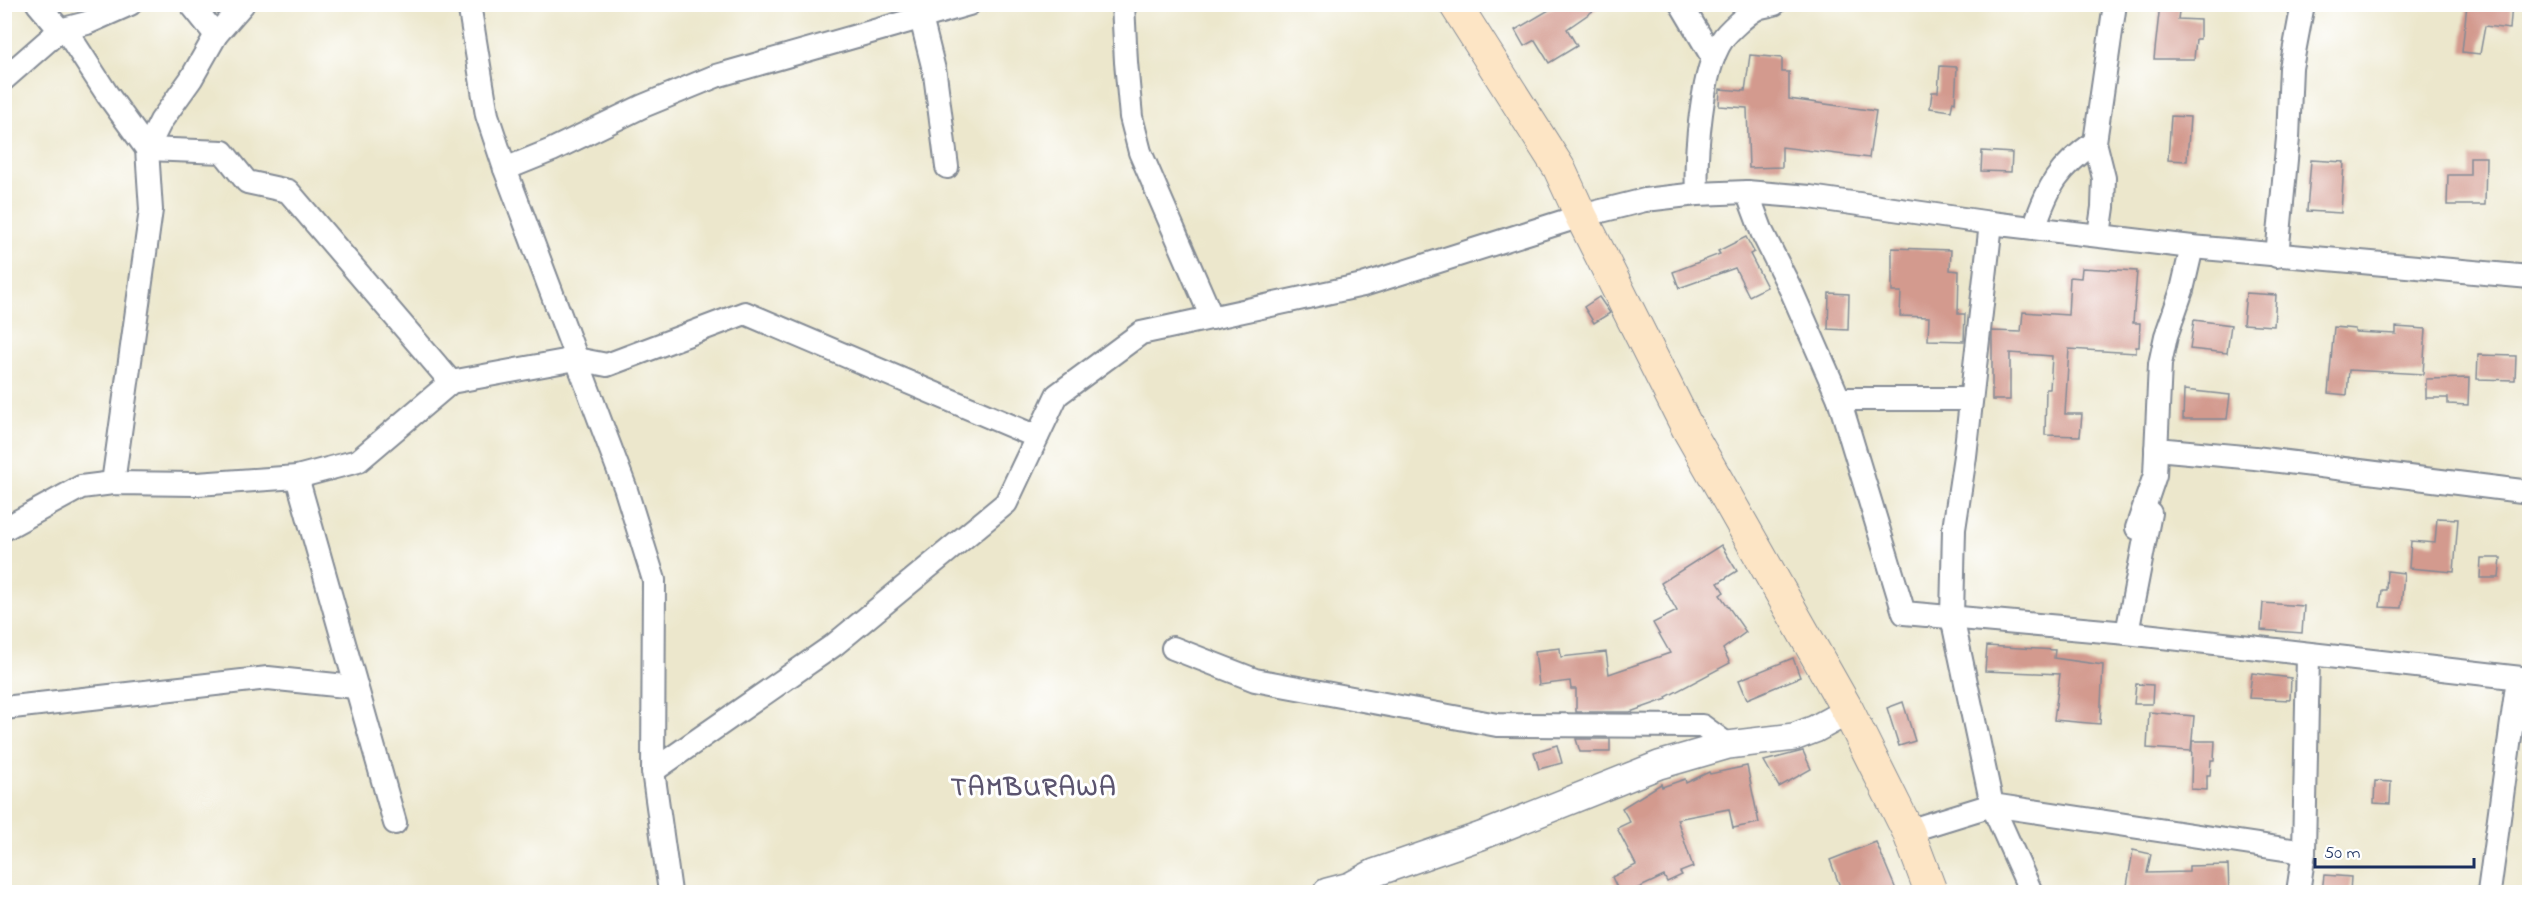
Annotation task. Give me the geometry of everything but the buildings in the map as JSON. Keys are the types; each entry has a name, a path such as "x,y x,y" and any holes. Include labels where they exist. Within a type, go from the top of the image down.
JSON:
{"main road":[{"path":"1455,4 1559,168 1689,429 1848,711 1908,831 1930,892"}],"street":[{"path":"38,4 63,30 147,149"},
{"path":"4,79 63,30 87,23 130,4"},
{"path":"191,4 216,35"},
{"path":"112,483 151,210 147,149 161,121 191,79 216,35 243,4"},
{"path":"469,4 487,116 625,487 654,580 653,771 670,892"},
{"path":"505,169 552,150 643,106 716,76 920,12 969,4"},
{"path":"1124,4 1131,117 1140,152 1212,318"},
{"path":"1681,4 1713,58"},
{"path":"1697,194 1696,173 1704,95 1713,58 1722,39 1757,8 1774,4"},
{"path":"2099,235 2104,178 2095,142 2115,4"},
{"path":"2277,256 2288,138 2291,68 2303,4"},
{"path":"920,12 935,74 947,167"},
{"path":"2034,228 2044,200 2056,178 2071,159 2095,142"},
{"path":"147,149 223,152 247,182 288,191 451,382"},
{"path":"653,771 834,645 1006,503 1057,395 1141,333 1363,285 1581,216 1645,200 1697,194 1747,192 1810,197 1991,223 2192,247 2529,277"},
{"path":"1747,192 1762,232 1792,292 1839,399 1904,613 2127,633 2524,678 2489,892"},
{"path":"1991,223 1965,456 1954,529 1952,617 1992,805 2031,892"},
{"path":"2137,528 2155,474 2159,450 2160,364 2192,247"},
{"path":"4,529 81,487 112,483 197,484 297,477 358,461 451,382 576,359 607,365 745,313 1037,437"},
{"path":"1839,399 1970,399"},
{"path":"2159,450 2255,458 2529,492"},
{"path":"2127,633 2159,450"},
{"path":"297,477 395,823"},
{"path":"1173,648 1255,680 1497,725 1702,726 1728,745"},
{"path":"2298,892 2304,852 2308,655"},
{"path":"4,708 268,678 355,687"},
{"path":"1330,892 1350,886 1374,873 1481,836 1659,765 1728,745 1794,736 1815,729 1848,711"},
{"path":"1908,831 1992,805 2304,852"}],"district":[{"name":"TAMBURAWA","path":"1034,788"}]}
